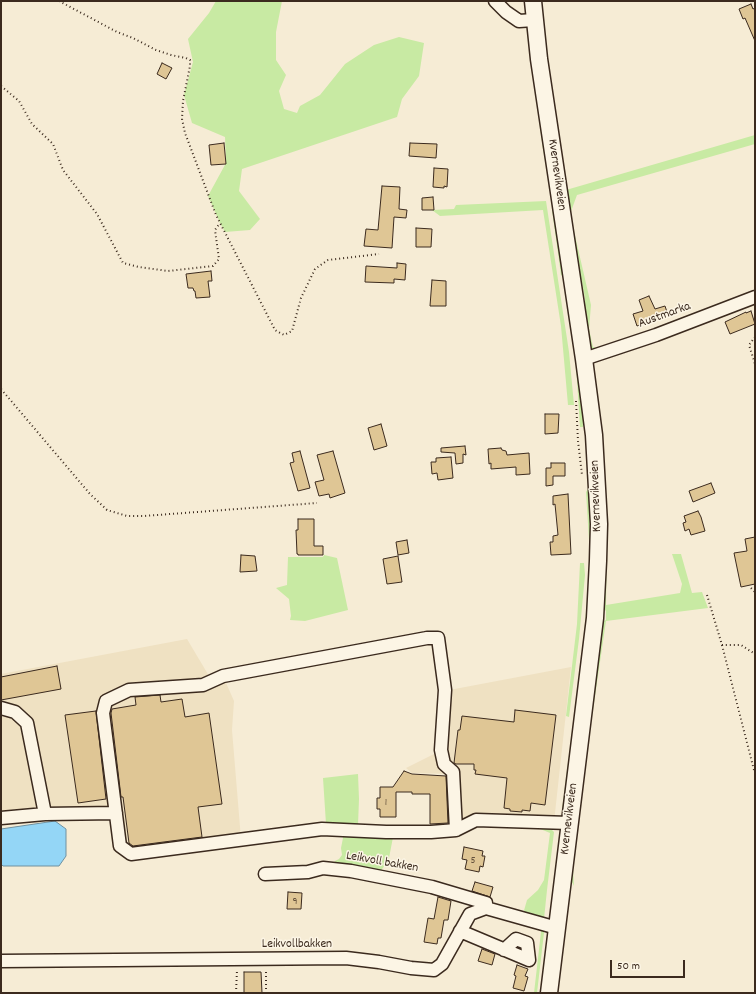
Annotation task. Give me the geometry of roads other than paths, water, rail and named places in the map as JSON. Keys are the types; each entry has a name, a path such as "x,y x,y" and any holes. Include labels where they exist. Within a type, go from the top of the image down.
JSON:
{"main road":[{"name":"Kvernevikveien","path":"533,1 534,20 584,359 594,442 599,524 595,618 549,993"}],"street":[{"path":"495,1 506,12 519,21 534,20"},
{"name":"Austmarka","path":"584,359 656,335 755,297"},
{"path":"456,830 453,772 444,764 441,750 445,690 438,638 427,638 222,676 203,686 129,690 106,701 103,714 120,846 131,854 322,829 431,832 456,830 476,820 569,823"},
{"path":"1,708 15,712 27,723 45,814"},
{"path":"1,818 45,814 116,814"},
{"name":"Leikvoll bakken","path":"265,874 308,872 323,868 351,871 432,887 486,903 486,908"},
{"path":"486,908 557,928"},
{"name":"Leikvollbakken","path":"1,961 346,958 434,970 442,964 470,914 486,908"},
{"path":"460,931 504,950"}],"water":[{"path":"55,821 66,829 66,856 59,866 3,866 1,864 1,829"}]}
